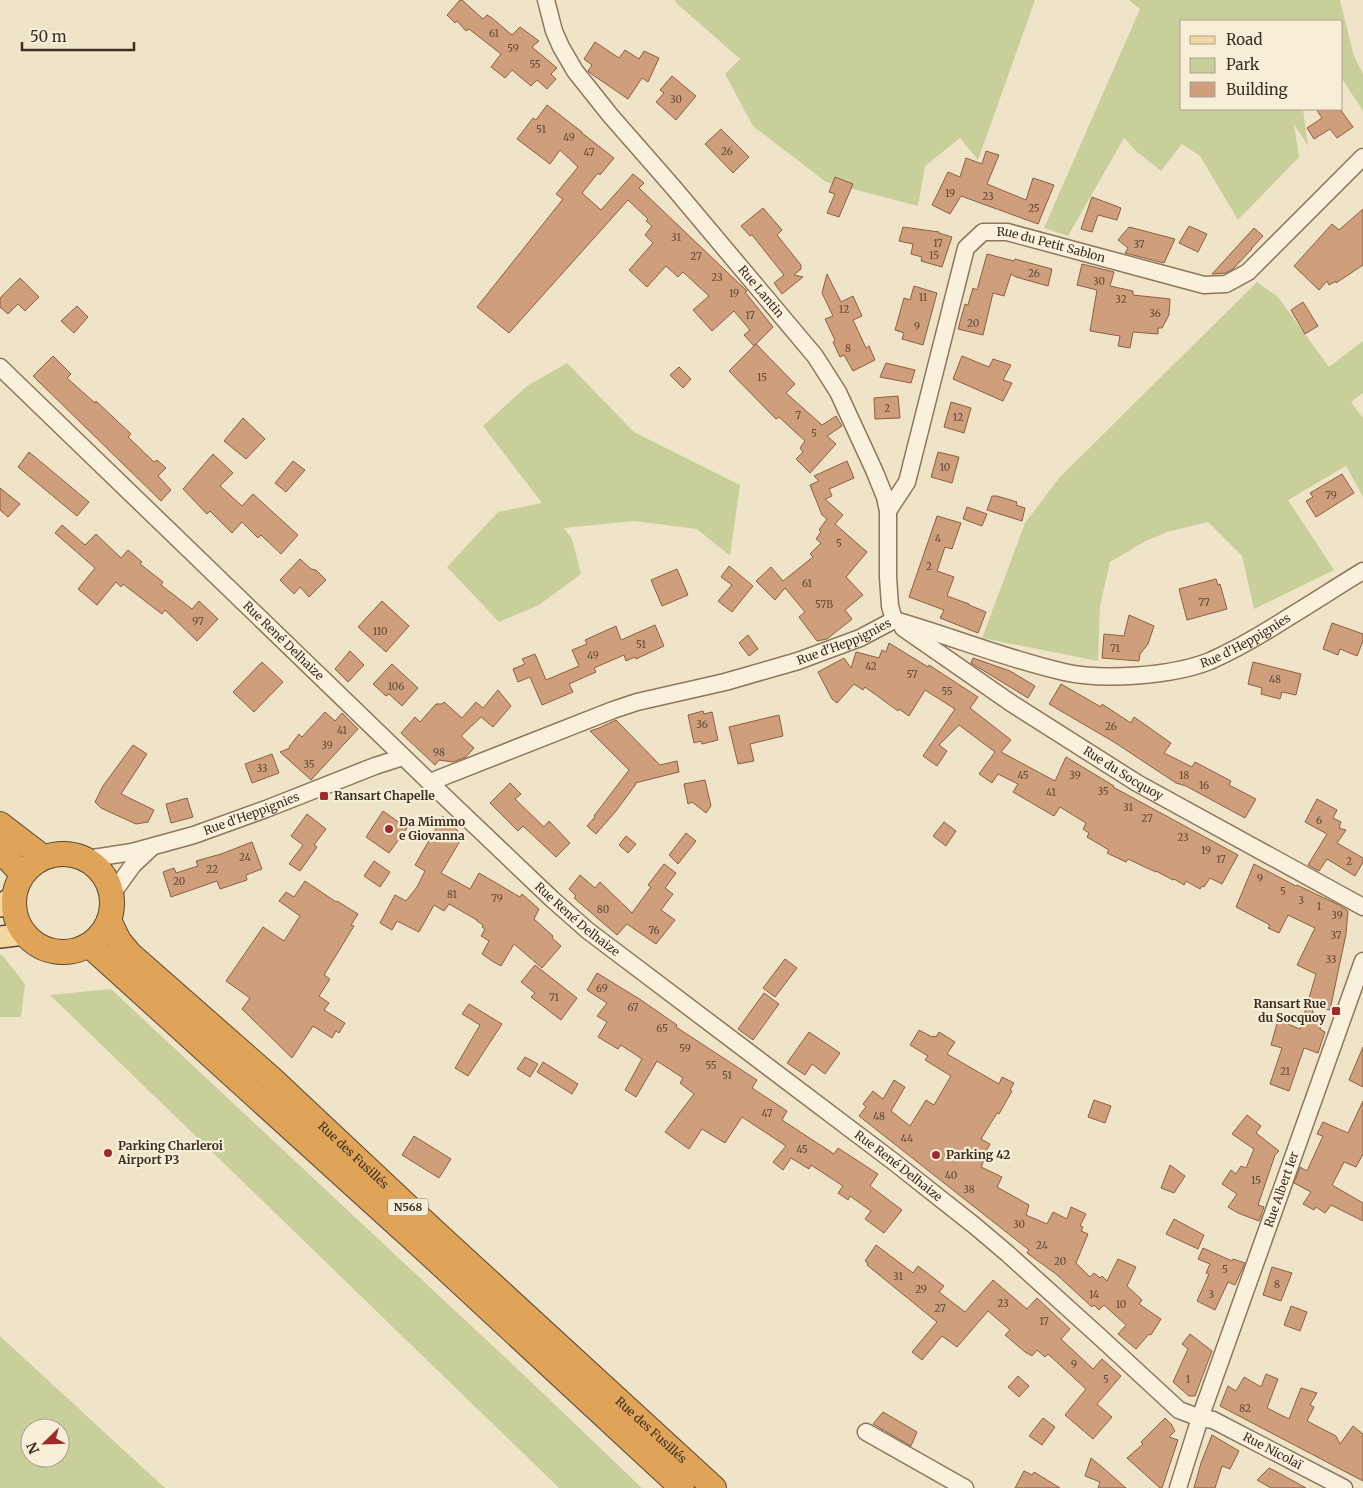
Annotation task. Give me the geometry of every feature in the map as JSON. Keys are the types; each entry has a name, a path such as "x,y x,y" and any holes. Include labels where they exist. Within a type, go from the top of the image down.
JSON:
{"highway":[{"path":"0,824 44,857"},
{"path":"0,850 22,874"},
{"path":"58,853 74,854 87,859 100,870 112,894 109,920 101,935 90,945 80,950 63,952 45,949 34,943 24,934 7,901 22,874 32,864 44,857 58,853"},
{"name":"Rue des Fusillés","path":"109,920 119,941 130,954 271,1078 714,1488"},
{"name":"Rue des Fusillés","path":"90,945 682,1488"}],"main road":[{"path":"0,937 24,934"}],"street":[{"name":"Rue Lantin","path":"546,0 554,32 575,71 815,356 838,392 885,497 888,511 890,606 894,620"},
{"name":"Rue du Petit Sablon","path":"888,511 907,482 966,248 983,232 1007,232 1204,285 1226,284 1248,272 1363,157"},
{"name":"Rue René Delhaize","path":"0,367 552,899 588,930 894,1162 1008,1254 1179,1410 1200,1418"},
{"name":"Rue d'Heppignies","path":"430,782 613,710 637,702 725,682 798,661 860,638 894,620 1028,663 1066,672 1105,676 1150,674 1209,661 1265,632 1363,571"},
{"name":"Rue du Socquoy","path":"894,620 1005,699 1137,783 1363,907"},
{"name":"Rue d'Heppignies","path":"87,859 132,852 194,834 403,757"},
{"name":"Rue d'Heppignies","path":"112,894 133,865 154,845"},
{"name":"Rue Albert Ier","path":"1178,1488 1200,1418 1363,961"},
{"name":"Rue Nicolaï","path":"1200,1418 1213,1420 1344,1488"},
{"path":"866,1432 965,1488"}],"green space":[{"path":"676,0 1035,0 978,160 960,138 925,166 918,206 826,182 753,126 725,74 740,59 675,2"},
{"path":"1129,0 1340,0 1354,56 1363,74 1363,111 1343,81 1343,20 1180,20 1180,110 1303,110 1308,146 1294,124 1299,157 1238,220 1200,156 1182,144 1161,171 1135,150 1124,138 1068,236 1044,228 1140,9"},
{"path":"1257,282 1278,297 1329,367 1363,341 1363,393 1351,402 1363,418 1363,497 1346,466 1288,500 1334,570 1254,609 1242,556 1208,522 1167,532 1144,542 1110,562 1100,606 1098,661 982,638 1025,523 1060,477"},
{"path":"567,363 634,432 740,485 730,556 697,529 634,521 564,528 572,539 581,574 539,605 499,622 447,567 498,512 542,503 483,426 527,386"},
{"path":"0,955 2,955 25,984 21,1017 0,1017"},
{"path":"111,989 642,1488 559,1488 50,995"},
{"path":"0,1336 165,1488 0,1488"}],"building":[{"path":"460,0 483,19 487,15 492,18 512,35 520,27 539,41 532,47 557,68 551,74 556,79 547,89 537,80 531,86 512,70 505,78 491,67 501,54 469,29 466,31 457,21 455,23 447,15"},
{"path":"595,42 619,58 625,50 639,59 644,51 659,58 648,82 642,78 628,99 590,73 588,71 592,65 584,59"},
{"path":"672,76 696,96 676,120 656,102 664,93 660,90"},
{"path":"547,105 614,158 600,175 598,173 582,193 601,210 633,174 644,183 639,188 747,291 745,292 773,327 754,346 744,335 750,330 734,311 712,331 693,310 709,296 683,272 678,277 666,266 647,287 629,270 653,243 645,235 652,226 646,221 648,219 628,200 509,333 477,307 563,199 556,194 578,167 560,150 550,164 517,139 533,118 536,120"},
{"path":"1317,110 1341,110 1353,127 1337,138 1330,129 1314,139 1307,128 1322,118"},
{"path":"721,129 749,157 733,173 705,144"},
{"path":"986,151 999,155 987,184 1026,200 1033,178 1054,185 1038,224 961,196 950,214 932,205 948,172 960,177 966,158 982,164"},
{"path":"835,177 853,184 839,217 827,213 835,194 829,192"},
{"path":"1092,197 1121,208 1117,220 1098,215 1092,232 1081,229"},
{"path":"763,208 782,230 777,235 801,265 801,269 794,275 803,277 782,294 774,283 784,275 752,235 750,236 741,226"},
{"path":"1363,209 1363,265 1336,283 1336,281 1329,285 1327,281 1319,290 1294,266 1332,224 1339,230"},
{"path":"1189,226 1207,234 1198,252 1179,243"},
{"path":"903,227 939,232 952,237 942,267 921,261 922,257 911,254 913,244 899,241"},
{"path":"1129,227 1175,239 1164,263 1125,253 1128,248 1118,240"},
{"path":"1254,228 1263,236 1252,249 1233,269 1226,273 1212,274"},
{"path":"987,254 1052,269 1048,286 1011,274 1004,296 993,293 983,335 958,329 965,304 968,305 973,288 977,290"},
{"path":"1082,264 1114,272 1110,286 1133,291 1133,295 1170,299 1169,315 1162,328 1158,328 1158,334 1133,332 1130,348 1118,346 1120,336 1090,331 1097,290 1077,285"},
{"path":"827,274 841,302 853,296 862,316 853,320 866,348 869,346 875,360 853,371 844,355 840,357 833,342 835,340 825,319 833,316 822,293"},
{"path":"20,278 39,297 25,311 18,304 8,314 0,307 0,298"},
{"path":"914,286 937,293 923,345 902,339 904,333 895,330 904,298 910,300"},
{"path":"1303,302 1318,326 1305,334 1291,310"},
{"path":"77,306 88,317 74,333 61,321"},
{"path":"756,344 795,384 786,393 822,425 836,416 842,426 827,436 836,444 810,473 796,459 803,452 800,448 805,441 779,417 776,419 729,371"},
{"path":"53,356 71,374 67,378 95,403 96,401 131,434 128,437 154,462 157,460 166,468 158,476 171,490 161,501 33,376"},
{"path":"962,356 989,367 993,359 1011,365 1003,380 1012,383 1003,401 953,379"},
{"path":"886,363 915,370 911,383 880,377"},
{"path":"679,367 691,379 683,388 670,375"},
{"path":"898,396 900,418 875,419 874,398"},
{"path":"951,402 971,408 964,433 944,427"},
{"path":"243,418 265,439 246,459 224,441"},
{"path":"29,452 89,502 77,516 18,467"},
{"path":"938,452 959,457 952,483 931,477"},
{"path":"213,454 233,473 220,486 242,506 253,494 298,535 281,554 261,535 258,538 242,522 232,533 210,511 207,514 183,489"},
{"path":"293,461 305,470 286,492 275,483"},
{"path":"847,461 854,478 829,489 832,496 825,499 843,515 835,524 867,552 846,577 863,595 845,610 852,619 827,639 817,641 799,617 805,612 785,588 775,600 756,581 771,567 783,581 813,557 810,554 821,543 816,539 821,532 819,530 827,519 822,515 810,485 819,481 814,476"},
{"path":"1342,474 1354,493 1316,517 1306,501 1313,497 1310,493"},
{"path":"0,488 20,504 8,517 0,510"},
{"path":"992,496 1017,502 1016,505 1025,508 1022,521 987,510"},
{"path":"967,507 987,514 982,526 963,519"},
{"path":"937,516 961,523 952,549 945,547 937,571 954,577 947,596 986,612 978,633 940,618 944,610 909,597"},
{"path":"62,525 85,545 96,534 121,558 128,550 142,562 140,564 163,582 161,585 192,609 199,601 218,619 197,641 165,610 162,614 123,584 121,587 116,582 97,605 78,589 95,568 55,533"},
{"path":"300,559 326,580 309,597 300,587 294,594 280,580"},
{"path":"729,566 753,586 732,612 718,601 732,585 721,577"},
{"path":"677,569 688,595 662,606 651,580"},
{"path":"1216,579 1218,585 1220,584 1227,609 1187,620 1179,589"},
{"path":"382,601 409,626 386,652 358,627"},
{"path":"1129,615 1154,626 1148,644 1140,654 1139,661 1102,658 1104,634 1124,636"},
{"path":"1332,623 1363,634 1363,641 1357,656 1340,649 1338,655 1323,649"},
{"path":"655,625 664,646 636,659 635,657 626,661 624,655 594,668 596,672 569,684 573,692 542,705 530,677 518,682 513,669 525,664 522,659 535,654 546,680 579,666 572,650 587,644 585,640 616,626 621,640"},
{"path":"748,635 758,649 749,656 739,643"},
{"path":"889,643 928,667 929,665 978,697 970,708 1011,740 1001,752 1055,781 1066,757 1113,787 1238,855 1222,884 1210,878 1204,887 1202,886 1200,889 1186,881 1184,885 1128,859 1126,862 1107,853 1109,850 1087,837 1089,833 1083,829 1086,823 1060,807 1054,816 1013,792 1018,784 998,774 992,783 979,774 995,752 959,725 939,745 947,751 937,766 923,756 955,709 925,690 909,716 899,709 898,711 865,687 863,690 854,684 837,703 832,699 818,672 844,658 851,668 856,652 879,658 882,650 886,652"},
{"path":"350,651 364,665 348,682 335,669"},
{"path":"973,658 1010,671 1035,686 1028,698 971,663"},
{"path":"262,662 283,682 254,712 233,692"},
{"path":"1253,662 1301,674 1296,695 1282,692 1280,699 1261,694 1262,688 1248,684"},
{"path":"392,664 418,688 402,706 389,694 386,696 373,684"},
{"path":"1061,684 1101,707 1102,704 1131,723 1134,717 1171,743 1164,753 1192,767 1195,762 1231,781 1229,785 1256,799 1245,818 1186,786 1176,783 1114,742 1049,704"},
{"path":"498,690 511,706 493,727 481,717 461,736 474,748 466,757 453,762 439,760 435,765 401,733 415,717 420,722 436,704 444,702 462,718 476,702 483,708"},
{"path":"703,711 704,714 712,712 718,740 702,744 701,741 694,743 688,715"},
{"path":"325,712 335,721 342,713 358,729 311,780 280,752 290,748 299,734 302,737"},
{"path":"779,715 783,736 750,744 754,761 738,764 729,727"},
{"path":"616,720 660,765 677,761 679,772 635,783 616,811 596,834 587,826 629,770 590,731"},
{"path":"133,745 147,754 121,794 154,810 148,822 136,824 101,808 95,802 103,786"},
{"path":"272,754 279,773 252,783 245,764"},
{"path":"705,780 711,806 706,813 692,802 688,804 684,784"},
{"path":"510,783 521,794 515,799 544,827 549,821 570,843 556,857 523,826 518,831 490,803"},
{"path":"187,798 193,817 171,823 166,804"},
{"path":"1317,799 1337,810 1333,818 1341,822 1339,828 1346,830 1337,843 1363,858 1363,862 1355,876 1327,859 1319,871 1308,865 1327,834 1305,822"},
{"name":"Da Mimmo e Giovanna","path":"383,811 407,828 389,853 366,837"},
{"path":"307,814 326,829 314,845 317,847 300,871 289,864 303,845 291,836"},
{"path":"443,816 463,836 441,873 470,889 479,873 520,897 522,894 539,909 534,919 561,946 542,968 514,944 501,966 492,961 482,954 489,941 481,936 485,929 482,927 483,925 449,904 444,911 434,905 419,932 397,921 392,930 380,923 395,895 406,901 417,887 425,871 415,865"},
{"path":"944,822 956,831 946,846 933,836"},
{"path":"686,833 696,841 678,864 669,855"},
{"path":"626,836 636,844 628,853 619,845"},
{"path":"252,842 262,869 246,875 247,880 220,889 217,881 171,897 163,872 174,868 176,873 198,866 196,861"},
{"path":"374,861 390,872 380,887 364,876"},
{"path":"664,864 676,873 665,888 673,894 661,910 675,920 656,944 627,924 617,935 574,898 576,896 569,889 580,875 595,888 600,882 632,913 651,887 648,885"},
{"path":"1254,864 1348,911 1346,934 1330,1010 1310,1005 1321,1030 1325,1032 1318,1053 1304,1048 1289,1091 1270,1084 1282,1048 1271,1045 1278,1020 1300,1029 1316,974 1297,965 1315,928 1288,915 1279,933 1268,928 1270,925 1236,907"},
{"path":"305,881 358,914 351,925 354,926 324,975 330,979 319,996 329,1003 324,1010 345,1023 339,1033 336,1031 332,1038 313,1026 292,1058 242,1009 250,998 226,981 263,927 284,941 300,916 279,901 286,892 294,897"},
{"path":"785,959 797,968 775,997 763,988"},
{"path":"535,965 577,998 561,1020 531,997 535,993 521,982"},
{"path":"597,973 641,1000 677,1025 676,1027 757,1080 752,1088 787,1111 782,1120 834,1154 838,1148 878,1174 870,1186 902,1210 884,1233 865,1219 871,1211 850,1196 848,1200 838,1193 843,1186 811,1165 809,1169 791,1158 783,1170 773,1162 786,1146 742,1117 725,1143 702,1129 689,1149 665,1132 694,1094 680,1083 683,1078 657,1061 636,1097 625,1090 642,1059 621,1045 618,1049 598,1037 607,1022 597,1016 607,1003 587,990"},
{"path":"764,993 779,1004 753,1040 738,1029"},
{"path":"469,1004 502,1024 468,1076 455,1068 480,1025 462,1014"},
{"path":"919,1030 932,1037 936,1037 939,1032 955,1042 947,1054 999,1084 1002,1077 1014,1083 1010,1090 1012,1091 999,1114 997,1113 981,1139 990,1144 983,1157 985,1158 981,1167 1002,1177 997,1187 1029,1205 1026,1215 1047,1224 1053,1212 1067,1219 1071,1207 1086,1214 1080,1226 1083,1227 1081,1231 1088,1234 1076,1263 1090,1277 1094,1273 1100,1278 1102,1276 1107,1281 1118,1259 1136,1267 1127,1286 1142,1300 1139,1304 1161,1319 1151,1335 1149,1334 1136,1349 1118,1334 1126,1325 1104,1305 1099,1310 1094,1305 1092,1307 1056,1274 1027,1253 1029,1250 859,1116 866,1107 863,1104 873,1091 883,1099 894,1080 905,1087 891,1111 910,1126 926,1100 934,1105 951,1076 925,1060 928,1056 910,1045"},
{"path":"809,1032 840,1053 825,1074 812,1064 805,1075 787,1063"},
{"path":"1363,1047 1363,1087 1349,1080"},
{"path":"525,1057 538,1064 530,1077 517,1069"},
{"path":"543,1062 578,1084 572,1094 537,1072"},
{"path":"1094,1100 1111,1106 1105,1123 1088,1117"},
{"path":"1363,1101 1363,1154 1356,1167 1344,1162 1332,1185 1363,1203 1363,1221 1331,1205 1325,1213 1316,1207 1314,1210 1303,1204 1311,1192 1294,1183 1300,1167 1307,1171 1323,1136 1317,1134 1323,1122 1348,1133"},
{"path":"1247,1115 1261,1126 1256,1133 1279,1151 1275,1155 1258,1205 1264,1207 1259,1221 1228,1207 1237,1194 1222,1184 1231,1170 1236,1174 1241,1166 1246,1168 1254,1149 1232,1134"},
{"path":"414,1136 451,1159 439,1178 402,1155"},
{"path":"1170,1165 1185,1176 1174,1193 1161,1188"},
{"path":"1174,1219 1204,1235 1198,1249 1166,1234"},
{"path":"876,1245 913,1273 918,1266 944,1286 939,1292 965,1312 993,1280 1027,1309 1037,1298 1070,1329 1061,1339 1093,1369 1102,1359 1121,1376 1097,1404 1112,1417 1093,1439 1065,1415 1086,1389 1048,1354 1045,1357 1037,1350 1032,1356 1025,1352 1005,1335 1010,1330 988,1311 957,1347 942,1336 922,1360 912,1352 937,1322 867,1265 868,1263 865,1261"},
{"path":"1203,1248 1232,1261 1233,1259 1245,1263 1235,1285 1228,1282 1215,1310 1197,1301 1209,1274 1206,1273 1210,1264 1198,1259"},
{"path":"1272,1267 1292,1273 1281,1301 1263,1295"},
{"path":"1291,1306 1307,1312 1300,1331 1284,1325"},
{"path":"1190,1334 1212,1351 1195,1396 1189,1396 1173,1382 1188,1349 1182,1344"},
{"path":"1266,1374 1278,1379 1267,1408 1289,1419 1301,1388 1317,1393 1310,1405 1314,1407 1307,1421 1336,1436 1340,1444 1353,1426 1363,1434 1363,1481 1220,1406 1228,1386 1236,1391 1244,1377 1261,1387"},
{"path":"1018,1376 1029,1386 1019,1397 1008,1387"},
{"path":"883,1412 917,1432 911,1446 873,1424"},
{"path":"1043,1418 1055,1427 1042,1445 1029,1436"},
{"path":"1165,1418 1175,1431 1169,1437 1178,1440 1162,1488 1160,1488 1127,1458 1143,1444 1141,1442"},
{"path":"1212,1435 1239,1451 1230,1469 1222,1466 1215,1488 1194,1488 1201,1463"},
{"path":"1091,1458 1126,1488 1098,1488 1100,1482 1085,1476"},
{"path":"1269,1468 1306,1488 1271,1488 1257,1480"},
{"path":"1024,1471 1032,1475 1034,1472 1060,1488 1015,1488"}],"place":[{"name":"Ransart Chapelle","path":"324,796"},
{"name":"Da Mimmo e Giovanna","path":"389,829"},
{"name":"Ransart Rue du Socquoy","path":"1336,1011"},
{"name":"Parking Charleroi Airport P3","path":"108,1153"},
{"name":"Parking 42","path":"936,1155"}]}
